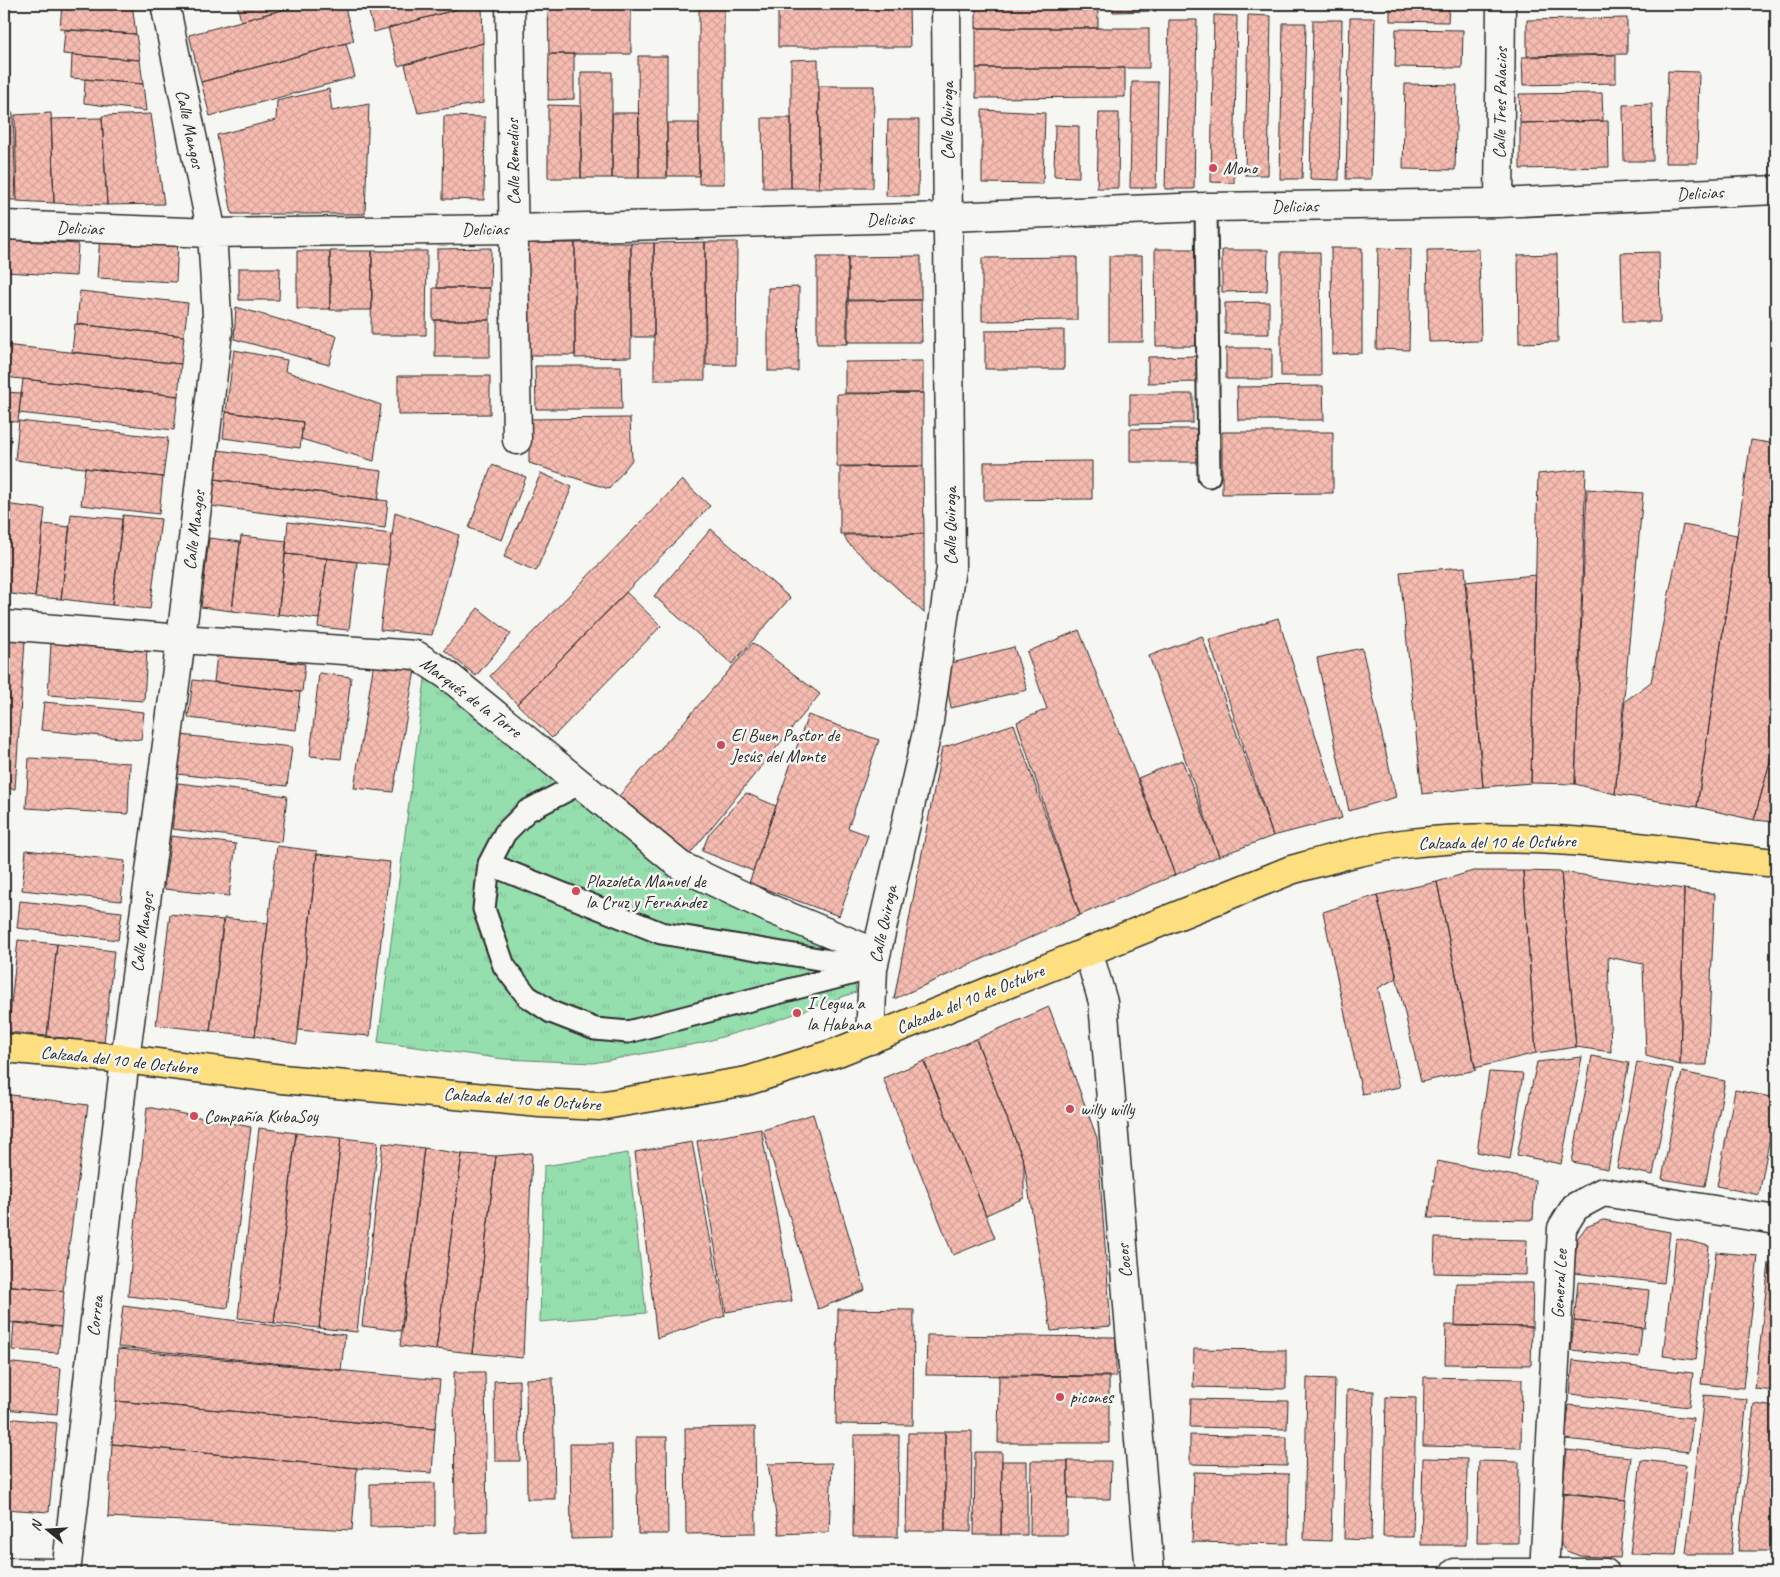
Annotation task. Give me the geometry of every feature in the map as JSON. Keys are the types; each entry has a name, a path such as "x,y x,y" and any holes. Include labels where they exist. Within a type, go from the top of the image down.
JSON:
{"main road":[{"name":"Calzada del 10 de Octubre","path":"4,1048 125,1059 292,1080 540,1103 598,1106 747,1082 838,1052 1291,870 1354,853 1401,844 1517,838 1589,841 1776,864"}],"street":[{"name":"Calle Mangos","path":"125,1059 181,639 218,332 212,233 165,4"},
{"name":"Calle Remedios","path":"510,4 517,440"},
{"name":"Calle Quiroga","path":"870,1040 874,960 928,728 951,568 946,4"},
{"name":"Calle Tres Palacios","path":"1499,202 1501,4"},
{"name":"Delicias","path":"4,225 212,233 514,228 948,217 1206,207 1499,202 1776,190"},
{"name":"Marqués de la Torre","path":"4,625 416,655 447,675 681,866 874,960"},
{"name":"Cocos","path":"1088,951 1103,1002 1150,1573"},
{"name":"Correa","path":"66,1573 125,1059"},
{"name":"General Lee","path":"1544,1573 1562,1228 1575,1207 1603,1192 1776,1220"},
{"path":"4,1572 55,1573"},
{"path":"1455,1573 1605,1573"}],"lane":[{"path":"1206,207 1209,476"},
{"path":"581,783 527,811 505,832 489,864 484,909 504,966 527,996 551,1012 595,1029 628,1032 874,960"},
{"path":"489,864 661,933 874,960"}],"green space":[{"path":"427,664 556,771 852,957 856,992 766,1024 701,1043 593,1063 504,1059 378,1042"},
{"path":"628,1153 646,1313 540,1322 544,1166"}],"building":[{"path":"62,4 132,4 136,34 60,29"},
{"path":"237,4 304,4 241,21"},
{"path":"304,4 344,4 354,41 201,82 189,35"},
{"path":"367,4 476,4 374,32"},
{"path":"482,4 483,43 398,66 388,28"},
{"path":"699,4 724,4 724,184 699,184"},
{"path":"976,4 1098,4 1098,28 976,28"},
{"path":"1113,4 1156,4 1156,11 1113,12"},
{"path":"1170,4 1197,4 1197,6 1170,6"},
{"path":"1390,4 1449,4 1448,22 1390,21"},
{"path":"1523,4 1615,4 1523,6"},
{"path":"1753,4 1753,7 1670,5"},
{"path":"548,5 631,5 631,54 549,54"},
{"path":"778,7 909,7 910,47 778,47"},
{"path":"1214,15 1237,16 1234,183 1211,182"},
{"path":"1248,15 1271,16 1268,175 1245,175"},
{"path":"1350,18 1375,18 1371,179 1346,179"},
{"path":"1627,18 1627,54 1527,56 1527,20"},
{"path":"1169,20 1197,20 1194,189 1165,189"},
{"path":"1313,20 1342,20 1339,180 1310,179"},
{"path":"1283,23 1306,23 1302,179 1280,179"},
{"path":"976,28 1149,28 1149,68 976,68"},
{"path":"1396,29 1463,30 1462,68 1395,67"},
{"path":"65,30 136,34 140,60 63,54"},
{"path":"346,43 355,77 210,116 201,82"},
{"path":"483,43 483,103 418,113 405,65"},
{"path":"549,54 574,54 574,99 548,100"},
{"path":"72,55 140,60 143,84 71,78"},
{"path":"1616,55 1616,83 1523,85 1522,57"},
{"path":"638,56 667,56 667,178 639,178"},
{"path":"818,59 819,188 791,188 791,60"},
{"path":"976,68 1125,68 1125,97 976,98"},
{"path":"1668,71 1699,72 1697,163 1665,163"},
{"path":"581,72 612,72 612,178 581,178"},
{"path":"85,79 143,84 146,111 84,103"},
{"path":"1132,82 1158,82 1156,188 1130,188"},
{"path":"1405,84 1457,85 1455,170 1403,169"},
{"path":"819,86 874,86 873,188 819,188"},
{"path":"329,89 332,111 369,104 365,214 232,214 217,135 276,120 277,101"},
{"path":"1602,93 1603,121 1520,123 1519,94"},
{"path":"1652,104 1653,161 1624,161 1623,105"},
{"path":"548,105 581,106 581,178 548,178"},
{"path":"982,110 1045,113 1043,184 982,183"},
{"path":"4,113 13,113 16,200 4,200"},
{"path":"51,113 54,203 17,201 15,115"},
{"path":"612,113 639,113 639,178 612,178"},
{"path":"1099,113 1119,113 1118,188 1097,188"},
{"path":"151,114 164,204 107,205 102,116"},
{"path":"444,116 485,117 484,200 443,199"},
{"path":"102,118 107,205 54,203 51,119"},
{"path":"762,118 791,118 791,188 763,188"},
{"path":"888,120 919,120 918,196 886,196"},
{"path":"1608,121 1609,167 1520,169 1520,123"},
{"path":"667,123 699,123 699,176 667,176"},
{"path":"1055,125 1079,126 1079,177 1054,176"},
{"path":"100,235 178,240 176,282 97,278"},
{"path":"4,240 78,244 76,276 4,272"},
{"path":"705,242 705,380 654,380 654,243"},
{"path":"705,242 737,242 736,365 706,365"},
{"path":"527,243 575,243 575,355 527,355"},
{"path":"575,243 631,243 631,357 575,358"},
{"path":"631,243 654,243 654,337 631,337"},
{"path":"491,248 490,288 437,288 437,249"},
{"path":"1331,248 1362,248 1362,353 1332,354"},
{"path":"1378,248 1411,249 1409,350 1376,349"},
{"path":"1155,249 1198,249 1198,346 1156,346"},
{"path":"1479,249 1481,341 1429,342 1427,250"},
{"path":"1222,250 1268,250 1267,291 1222,292"},
{"path":"297,251 330,251 330,309 297,309"},
{"path":"330,251 372,251 372,310 330,310"},
{"path":"372,251 427,251 426,335 371,335"},
{"path":"1281,252 1320,252 1321,376 1281,376"},
{"path":"1659,252 1660,322 1623,322 1621,253"},
{"path":"1557,254 1558,342 1519,343 1518,255"},
{"path":"921,256 921,300 848,300 848,257"},
{"path":"1109,256 1142,256 1143,342 1109,342"},
{"path":"817,257 848,257 848,344 817,344"},
{"path":"1077,257 1077,320 982,321 982,258"},
{"path":"239,268 280,268 279,300 239,300"},
{"path":"799,287 798,371 768,371 768,288"},
{"path":"433,288 490,288 490,320 433,320"},
{"path":"80,291 188,303 184,336 77,324"},
{"path":"921,300 922,342 847,342 847,301"},
{"path":"1269,302 1269,334 1225,334 1225,303"},
{"path":"236,307 337,336 329,365 234,339"},
{"path":"435,320 490,320 490,357 435,357"},
{"path":"75,324 184,336 181,364 72,352"},
{"path":"1064,330 1064,369 985,369 985,331"},
{"path":"4,345 181,364 178,396 4,377"},
{"path":"1226,348 1272,348 1272,379 1226,379"},
{"path":"234,350 287,360 285,371 381,405 374,461 301,439 303,422 226,412"},
{"path":"1198,356 1198,382 1148,383 1148,357"},
{"path":"923,361 923,393 845,393 845,362"},
{"path":"535,366 621,366 622,409 536,409"},
{"path":"398,376 490,376 490,414 398,415"},
{"path":"23,379 178,396 174,430 19,413"},
{"path":"1323,386 1324,420 1238,420 1237,387"},
{"path":"4,392 21,393 18,422 4,421"},
{"path":"923,393 923,466 837,467 837,394"},
{"path":"1130,394 1193,394 1193,423 1130,424"},
{"path":"226,412 303,422 300,448 223,438"},
{"path":"630,418 632,460 609,489 529,463 529,419"},
{"path":"19,421 168,438 163,477 15,460"},
{"path":"1130,429 1199,429 1199,462 1130,462"},
{"path":"1222,432 1333,432 1333,493 1222,494"},
{"path":"4,438 11,439 4,499"},
{"path":"1751,440 1776,444 1776,740 1754,820 1697,807"},
{"path":"217,450 382,471 378,500 214,479"},
{"path":"1092,461 1092,499 984,500 984,462"},
{"path":"492,465 526,477 502,540 469,528"},
{"path":"840,466 923,466 924,534 840,534"},
{"path":"85,468 163,477 159,514 81,505"},
{"path":"1586,469 1575,784 1531,783 1538,474"},
{"path":"541,473 572,487 536,571 504,557"},
{"path":"214,479 388,501 385,528 210,506"},
{"path":"682,480 710,506 517,704 490,676"},
{"path":"1587,489 1643,493 1615,794 1575,784"},
{"path":"4,504 45,509 35,597 4,593"},
{"path":"395,512 459,535 432,635 380,630"},
{"path":"71,514 122,519 112,605 61,599"},
{"path":"123,515 161,519 150,609 112,605"},
{"path":"288,522 392,534 388,565 285,554"},
{"path":"43,524 70,527 61,599 35,597"},
{"path":"1683,525 1737,535 1697,807 1615,794 1625,701 1651,682"},
{"path":"711,529 790,598 732,664 654,596"},
{"path":"924,534 924,613 848,543 844,535"},
{"path":"241,536 287,541 278,616 232,611"},
{"path":"209,538 240,542 232,611 201,607"},
{"path":"285,554 327,558 319,619 278,614"},
{"path":"327,558 357,562 349,630 318,627"},
{"path":"1465,567 1483,787 1422,794 1400,572"},
{"path":"1535,575 1531,783 1483,787 1465,582"},
{"path":"626,592 661,626 552,738 517,704"},
{"path":"478,608 511,634 476,676 444,650"},
{"path":"1278,618 1342,818 1273,836 1209,640"},
{"path":"1079,630 1175,875 1080,915 1017,722 1047,709 1027,652"},
{"path":"1202,636 1273,836 1219,856 1149,656"},
{"path":"4,640 25,641 15,789 4,788"},
{"path":"51,643 147,650 144,701 48,695"},
{"name":"El Buen Pastor de Jesús del Monte","path":"753,643 820,694 689,855 619,796"},
{"path":"1014,647 1027,690 951,708 944,665"},
{"path":"1362,648 1396,797 1349,811 1317,658"},
{"path":"217,654 305,664 302,692 214,682"},
{"path":"374,662 415,670 393,792 354,788"},
{"path":"319,673 351,677 341,759 310,756"},
{"path":"193,680 300,692 296,730 188,718"},
{"path":"44,702 144,712 141,740 41,730"},
{"path":"808,715 879,740 848,828 868,835 839,916 749,883"},
{"path":"1014,724 1080,915 894,999 942,748"},
{"path":"181,735 292,747 287,786 177,774"},
{"path":"1776,740 1776,822 1754,820"},
{"path":"29,758 130,763 128,814 26,808"},
{"path":"1182,760 1219,856 1175,875 1138,778"},
{"path":"178,783 287,796 282,842 172,829"},
{"path":"746,793 776,806 753,871 702,851 709,834"},
{"path":"171,836 236,844 229,896 164,889"},
{"path":"277,846 317,851 297,1044 255,1036"},
{"path":"26,850 125,861 121,901 22,890"},
{"path":"317,854 390,862 370,1036 298,1030"},
{"path":"1473,871 1523,871 1536,1053 1475,1068 1437,882"},
{"path":"1523,871 1561,872 1576,1047 1536,1053"},
{"path":"1561,872 1684,889 1680,1065 1646,1056 1643,964 1608,957 1611,1052 1576,1047"},
{"path":"1437,882 1476,1070 1421,1082 1377,895"},
{"path":"1684,889 1715,894 1707,1065 1680,1065"},
{"path":"1377,895 1397,978 1378,988 1400,1087 1362,1094 1323,912"},
{"path":"20,901 122,912 118,940 17,928"},
{"path":"170,914 223,920 210,1031 156,1025"},
{"path":"224,918 268,923 255,1036 210,1031"},
{"path":"18,940 57,944 47,1036 8,1032"},
{"path":"57,944 114,951 104,1043 47,1036"},
{"path":"1049,1007 1097,1138 1111,1326 1051,1331 1024,1162 976,1039"},
{"path":"976,1039 1024,1162 1024,1198 986,1215 924,1061"},
{"path":"1592,1056 1629,1063 1608,1169 1572,1162"},
{"path":"1582,1057 1561,1164 1517,1155 1537,1062"},
{"path":"924,1061 995,1238 953,1255 883,1078"},
{"path":"1637,1062 1673,1069 1653,1175 1617,1168"},
{"path":"1489,1072 1523,1074 1510,1159 1477,1152"},
{"path":"1682,1072 1725,1081 1705,1186 1662,1179"},
{"path":"1735,1090 1776,1098 1759,1195 1717,1186"},
{"path":"4,1094 88,1105 63,1291 4,1285"},
{"path":"147,1107 251,1127 228,1308 128,1296"},
{"path":"813,1114 865,1290 818,1309 763,1130"},
{"path":"259,1128 296,1133 274,1323 238,1318"},
{"path":"761,1129 792,1301 726,1312 697,1141"},
{"path":"296,1133 341,1138 319,1328 274,1323"},
{"path":"341,1138 378,1142 357,1332 319,1328"},
{"path":"692,1142 725,1316 657,1338 635,1152"},
{"path":"383,1143 424,1148 401,1331 362,1326"},
{"path":"424,1148 462,1154 436,1350 400,1346"},
{"path":"532,1153 523,1358 472,1353 496,1156"},
{"path":"462,1154 496,1156 472,1353 436,1349"},
{"path":"1437,1161 1535,1180 1533,1220 1428,1218"},
{"path":"1604,1220 1670,1232 1664,1283 1574,1273 1577,1239 1586,1227"},
{"path":"1435,1238 1527,1240 1526,1275 1434,1273"},
{"path":"1676,1238 1709,1246 1696,1360 1663,1356"},
{"path":"1716,1252 1758,1256 1743,1388 1701,1384"},
{"path":"1769,1263 1776,1264 1776,1391 1755,1389"},
{"path":"1578,1282 1649,1290 1645,1328 1574,1321"},
{"path":"1456,1283 1533,1283 1532,1327 1455,1326"},
{"path":"4,1285 64,1291 61,1327 4,1322"},
{"path":"123,1306 345,1335 341,1370 118,1347"},
{"path":"838,1309 914,1310 913,1425 836,1424"},
{"path":"1574,1321 1642,1328 1639,1357 1571,1350"},
{"path":"14,1322 61,1327 58,1353 12,1350"},
{"path":"1446,1325 1532,1327 1531,1365 1445,1364"},
{"path":"927,1335 1116,1337 1116,1377 926,1375"},
{"path":"118,1349 440,1380 435,1429 116,1401"},
{"path":"1194,1349 1286,1350 1286,1389 1193,1387"},
{"path":"1573,1360 1693,1373 1689,1407 1570,1394"},
{"path":"4,1362 61,1368 57,1414 4,1409"},
{"path":"454,1372 485,1372 487,1532 455,1533"},
{"path":"999,1375 1109,1376 1109,1443 998,1443"},
{"path":"1424,1377 1522,1379 1521,1448 1423,1446"},
{"path":"553,1378 555,1499 527,1499 526,1379"},
{"path":"1307,1378 1335,1379 1331,1541 1304,1540"},
{"path":"519,1380 520,1461 495,1461 494,1381"},
{"path":"1347,1390 1374,1391 1371,1540 1344,1539"},
{"path":"1704,1395 1747,1399 1731,1554 1686,1554"},
{"path":"1386,1397 1416,1398 1413,1537 1383,1537"},
{"path":"1191,1399 1288,1401 1287,1429 1190,1427"},
{"path":"116,1401 435,1429 432,1473 357,1468 112,1444"},
{"path":"1754,1404 1776,1407 1776,1551 1738,1551"},
{"path":"1569,1405 1693,1418 1689,1452 1565,1439"},
{"path":"4,1418 57,1423 49,1512 4,1509"},
{"path":"755,1427 756,1533 686,1534 685,1428"},
{"path":"945,1431 972,1431 971,1532 945,1531"},
{"path":"908,1433 945,1433 945,1531 906,1531"},
{"path":"854,1435 899,1435 898,1537 853,1537"},
{"path":"1190,1435 1287,1437 1287,1466 1190,1464"},
{"path":"636,1437 667,1437 668,1534 638,1534"},
{"path":"112,1444 357,1468 352,1530 108,1517"},
{"path":"570,1444 612,1444 613,1538 571,1539"},
{"path":"1567,1450 1631,1457 1626,1500 1562,1493"},
{"path":"975,1452 1002,1452 1001,1535 974,1535"},
{"path":"1423,1458 1467,1459 1466,1545 1421,1545"},
{"path":"1641,1460 1686,1465 1676,1555 1630,1554"},
{"path":"1002,1461 1027,1461 1027,1535 1001,1535"},
{"path":"1031,1461 1068,1461 1067,1535 1030,1535"},
{"path":"1068,1461 1111,1461 1110,1499 1068,1499"},
{"path":"1479,1461 1519,1462 1518,1543 1477,1543"},
{"path":"832,1463 829,1532 779,1534 768,1464"},
{"path":"1194,1472 1289,1474 1288,1544 1192,1542"},
{"path":"435,1483 435,1526 370,1527 370,1484"},
{"path":"1563,1492 1626,1500 1620,1558 1580,1556 1566,1551 1560,1542"}],"place":[{"name":"Mono","path":"1213,168"},
{"name":"El Buen Pastor de Jesús del Monte","path":"721,745"},
{"name":"Plazoleta Manuel de la Cruz y Fernández","path":"576,891"},
{"name":"I Legua a la Habana","path":"797,1013"},
{"name":"willy willy","path":"1070,1109"},
{"name":"Compañía KubaSoy","path":"194,1116"},
{"name":"picones","path":"1060,1397"}]}
